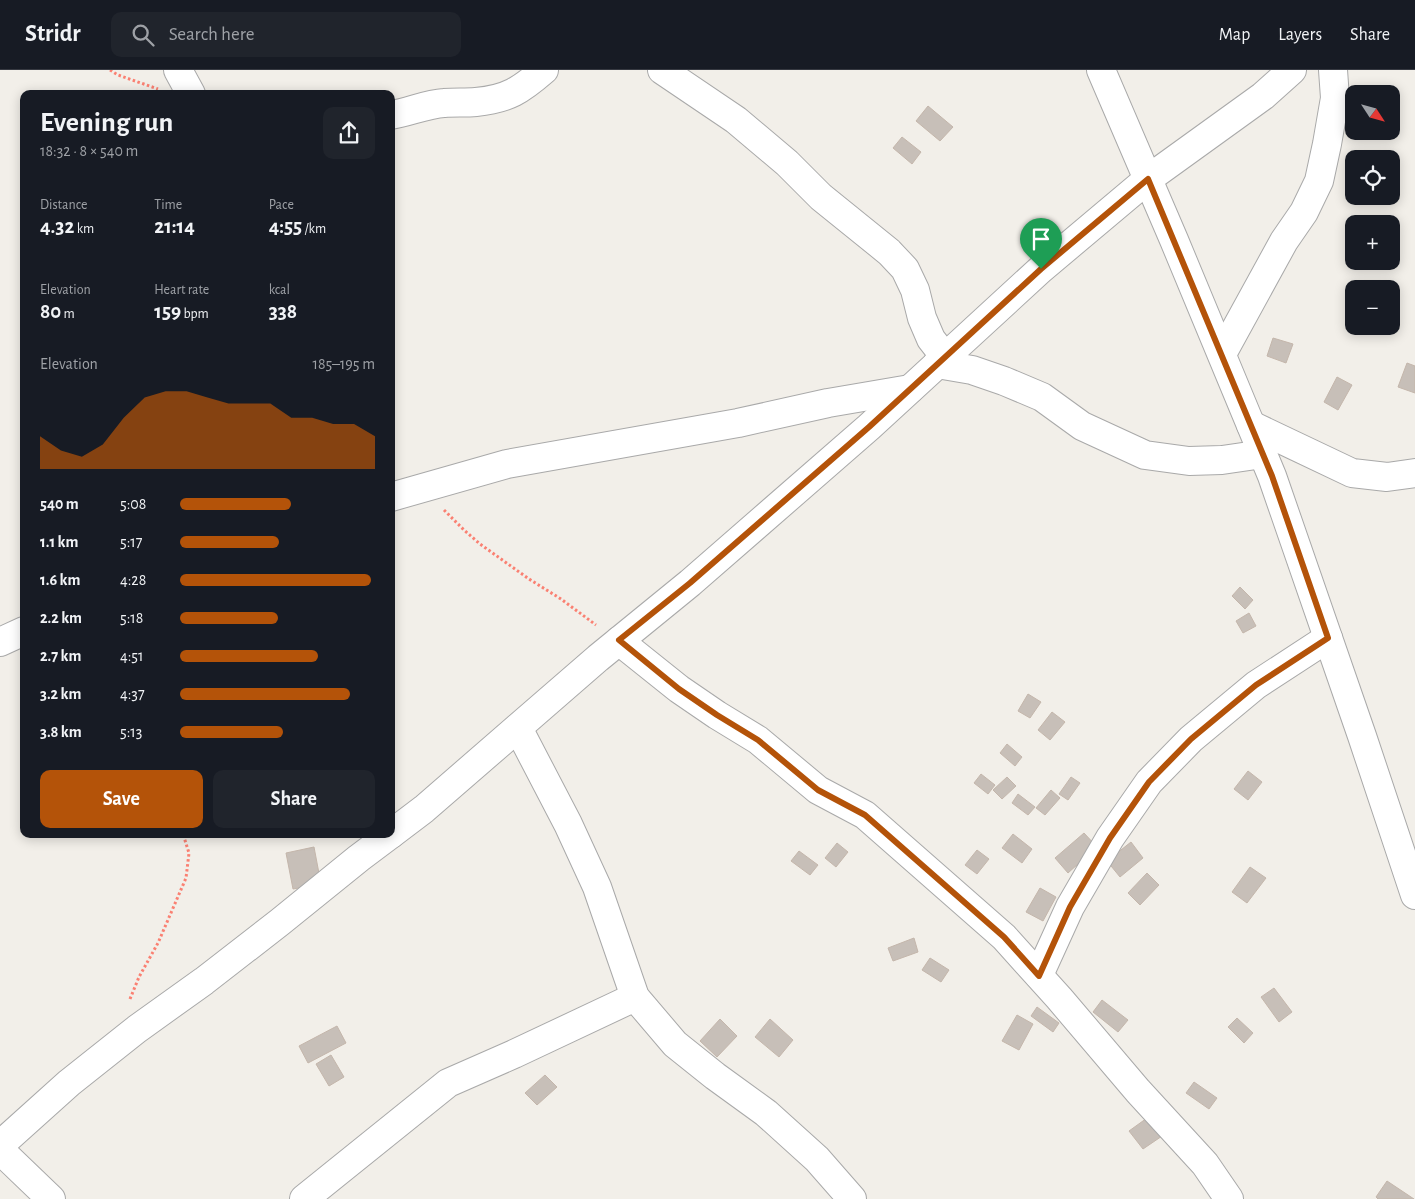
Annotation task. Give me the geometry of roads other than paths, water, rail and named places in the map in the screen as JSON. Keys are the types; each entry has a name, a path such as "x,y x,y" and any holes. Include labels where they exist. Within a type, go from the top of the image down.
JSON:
{"street":[{"path":"395,113 443,103 497,99 513,94 526,86 544,70"},
{"path":"662,70 736,120 787,163 822,197 889,252 905,270 915,290 922,318 941,360 1004,381 1027,391 1042,398 1082,426 1145,455 1190,460 1222,460 1263,454"},
{"path":"1101,70 1272,476 1415,896"},
{"path":"395,831 424,809 619,640 690,583 869,427 1041,269 1148,179 1263,96 1292,70"},
{"path":"1222,354 1284,241 1304,212 1319,181 1335,98 1333,70"},
{"path":"170,80 185,90"},
{"path":"395,496 507,464 738,423 828,403 910,389"},
{"path":"1251,425 1352,474 1388,477 1415,473"},
{"path":"0,642 20,633"},
{"path":"1039,976 1070,907 1110,838 1149,782 1191,739 1256,685 1328,638"},
{"path":"619,640 679,689 758,740 818,790 865,815 1004,937 1138,1091 1205,1164 1228,1199"},
{"path":"518,728 568,824 597,887 636,998 675,1044 766,1113 817,1159 852,1199"},
{"path":"0,1145 69,1083 137,1029 272,928 386,838"},
{"path":"304,1199 448,1083 636,998"},
{"path":"0,1150 51,1199"}]}
